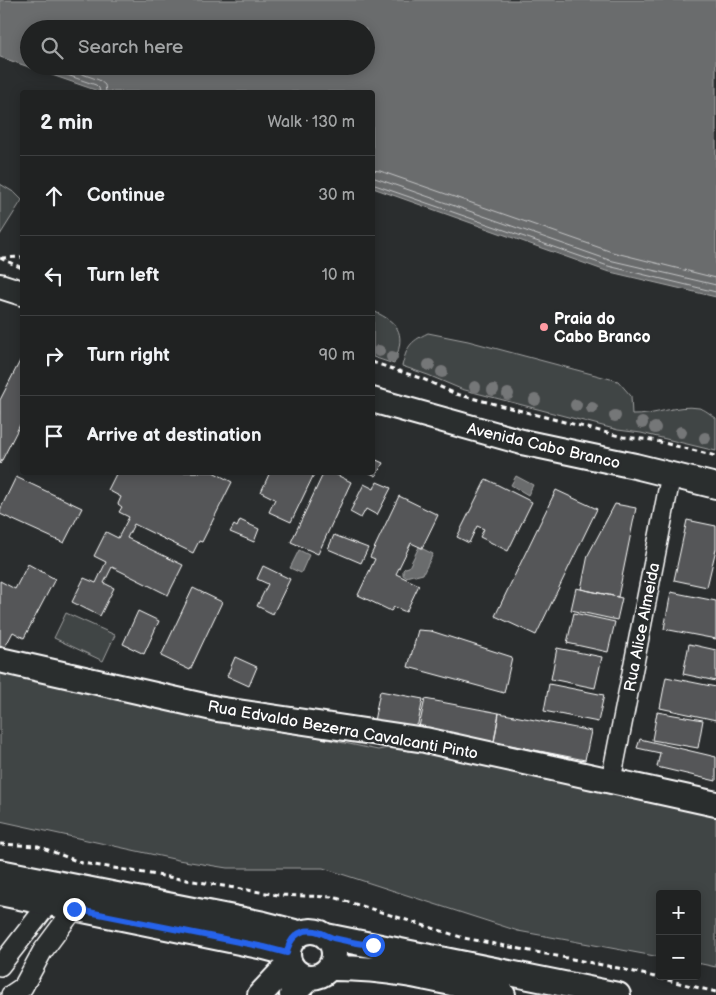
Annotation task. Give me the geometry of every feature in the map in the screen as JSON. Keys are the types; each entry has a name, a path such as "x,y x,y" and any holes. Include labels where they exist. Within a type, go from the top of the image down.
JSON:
{"main road":[{"path":"0,286 20,292"},
{"name":"Avenida Cabo Branco","path":"375,401 522,442 716,486"},
{"name":"Rua Edvaldo Bezerra Cavalcanti Pinto","path":"0,660 217,709 426,740 716,804"},
{"path":"0,872 264,924 299,933 313,930 326,936 618,995"},
{"path":"0,893 264,947 288,958 300,975 374,969 397,971 503,995"},
{"path":"260,995 288,958 290,942 299,933"},
{"path":"292,995 332,962 333,948 326,936"}],"street":[{"name":"Rua Alice Almeida","path":"611,780 671,475"},
{"path":"0,966 49,903"},
{"path":"17,991 42,952 74,909"}],"path":[{"path":"1,258 20,257"},
{"path":"1,258 20,267"},
{"path":"375,363 423,378 456,394 623,437 652,440 716,456"},
{"path":"0,844 38,846 82,863 278,895 333,897 464,938 618,968 716,992"}],"shaded area":[{"path":"0,184 15,193 20,198 20,203 0,235"},
{"path":"375,312 390,321 398,332 400,338 394,364 375,358"},
{"path":"428,333 468,341 618,381 631,396 632,415 690,407 706,411 716,418 716,451 641,433 618,430 461,389 402,366 413,342"},
{"path":"66,613 115,635 103,661 54,638"},
{"path":"0,663 190,711 378,750 413,743 716,811 716,967 701,964 701,890 656,890 656,956 518,931 323,868 227,868 178,860 0,821"}],"water":[{"path":"0,0 716,0 716,297 606,271 375,189 375,90 95,90 52,75 375,75 375,20 20,20 20,64 0,57"},
{"path":"516,476 533,485 528,495 511,485"},
{"path":"419,547 433,554 423,574 406,577 403,575 403,570 409,567"},
{"path":"299,550 309,555 301,573 290,568"}],"building":[{"path":"20,361 20,425 0,464 0,400"},
{"path":"375,459 383,463 376,476 374,475"},
{"path":"116,475 219,475 232,482 202,542 199,541 193,553 134,524 127,538 183,565 168,595 112,567 104,583 114,588 100,616 72,602 84,578 96,583 106,562 94,556 106,532 118,538 129,517 119,512 122,507 118,504 121,497 108,490"},
{"path":"269,475 314,475 291,522 269,512 275,499 261,492"},
{"path":"323,475 337,475 351,482 318,554 291,542"},
{"path":"16,477 82,508 64,543 0,514 0,510"},
{"path":"486,479 532,502 508,551 480,537 484,529 477,526 469,543 457,537"},
{"path":"377,482 391,488 377,515 366,509 361,518 350,512 364,484 374,489"},
{"path":"556,490 597,509 536,635 495,616"},
{"path":"399,496 438,515 422,548 411,543 396,574 419,585 406,612 394,607 391,611 358,595 375,559 370,557"},
{"path":"615,504 636,508 618,597 581,589 588,555"},
{"path":"240,520 259,529 254,542 230,532 234,525 237,527"},
{"path":"687,520 716,526 716,549 707,587 674,580"},
{"path":"334,535 368,548 361,563 328,549"},
{"path":"28,564 55,579 24,638 13,632 5,647 0,645 0,581 15,589"},
{"path":"263,566 290,579 273,614 257,606 268,584 257,579"},
{"path":"193,588 222,602 190,670 161,656"},
{"path":"576,588 622,598 617,620 571,610"},
{"path":"671,592 716,601 716,639 664,629"},
{"path":"138,611 159,621 144,654 123,644"},
{"path":"574,613 615,622 608,652 567,643"},
{"path":"418,630 431,631 512,657 504,693 408,667"},
{"path":"689,644 716,650 716,681 683,674"},
{"path":"557,648 602,657 595,688 551,679"},
{"path":"235,657 257,667 249,686 227,676"},
{"path":"666,677 716,687 716,720 660,708"},
{"path":"549,684 604,695 598,722 544,711"},
{"path":"380,691 423,699 417,728 374,721"},
{"path":"425,699 499,713 494,742 419,727"},
{"path":"657,712 703,720 698,748 652,740"},
{"path":"499,713 591,731 585,760 494,742"},
{"path":"640,739 716,757 716,781 657,767 660,753 637,748"}],"place":[{"name":"Praia do Cabo Branco","path":"544,327"}],"route":[{"path":"74,909 287,953 290,942 294,937 299,933 313,930 326,936 373,945"}]}
